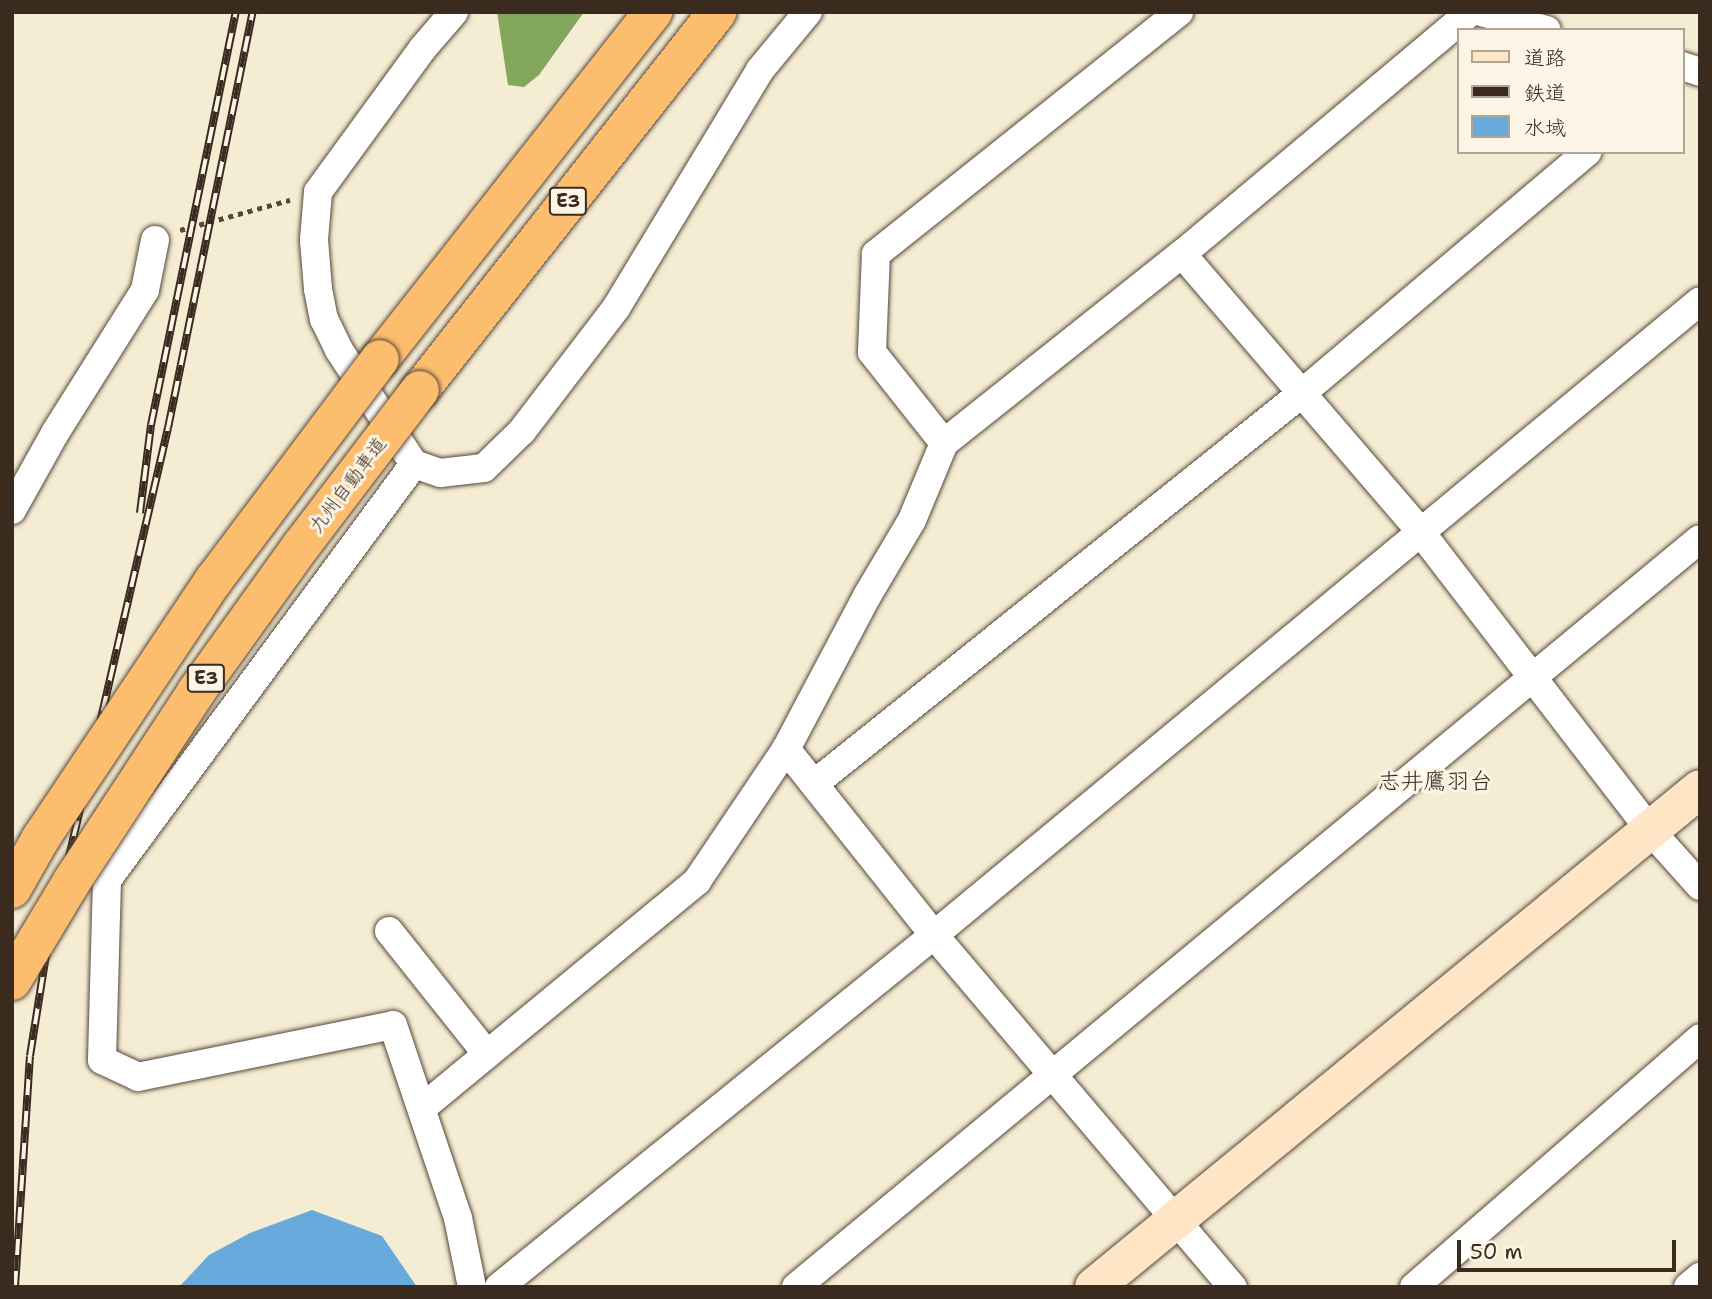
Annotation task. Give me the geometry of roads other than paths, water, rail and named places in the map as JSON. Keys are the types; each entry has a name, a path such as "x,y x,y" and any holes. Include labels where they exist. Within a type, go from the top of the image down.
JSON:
{"highway":[{"name":"E3","path":"12,889 41,838 214,580 380,359 653,12"},
{"name":"九州自動車道","path":"12,981 72,881 196,692 301,546 717,12"}],"street":[{"path":"454,12 423,48 318,192 314,240 318,289 324,319 339,350 414,464 440,473 484,468 522,431 616,308 760,70 808,12"},
{"path":"944,443 872,352 876,254 1179,12"},
{"path":"422,1108 697,881 786,749 867,596 912,520 944,443 1182,254 1470,12"},
{"path":"1481,12 1540,28"},
{"path":"814,784 1301,394 1585,154"},
{"path":"12,510 55,433 145,290 155,240"},
{"path":"1182,254 1419,530 1650,830 1700,886"},
{"path":"499,1287 934,935 1419,530 1700,300"},
{"path":"414,464 107,880 102,1060 138,1077 393,1025 458,1218 472,1287"},
{"path":"796,1287 1700,540"},
{"path":"786,749 934,935 1233,1287"},
{"path":"1094,1287 1174,1218 1700,789"},
{"path":"389,931 487,1054"},
{"path":"1414,1287 1700,1038"},
{"path":"1688,1287 1700,1277"}],"water":[{"path":"312,1210 382,1236 417,1287 179,1287 209,1255 250,1233"}],"railway":[{"path":"140,513 151,425 236,12"},
{"path":"15,1287 30,1056 45,961 168,428 253,12"}],"district":[{"name":"志井鷹羽台","path":"1435,781"}]}
